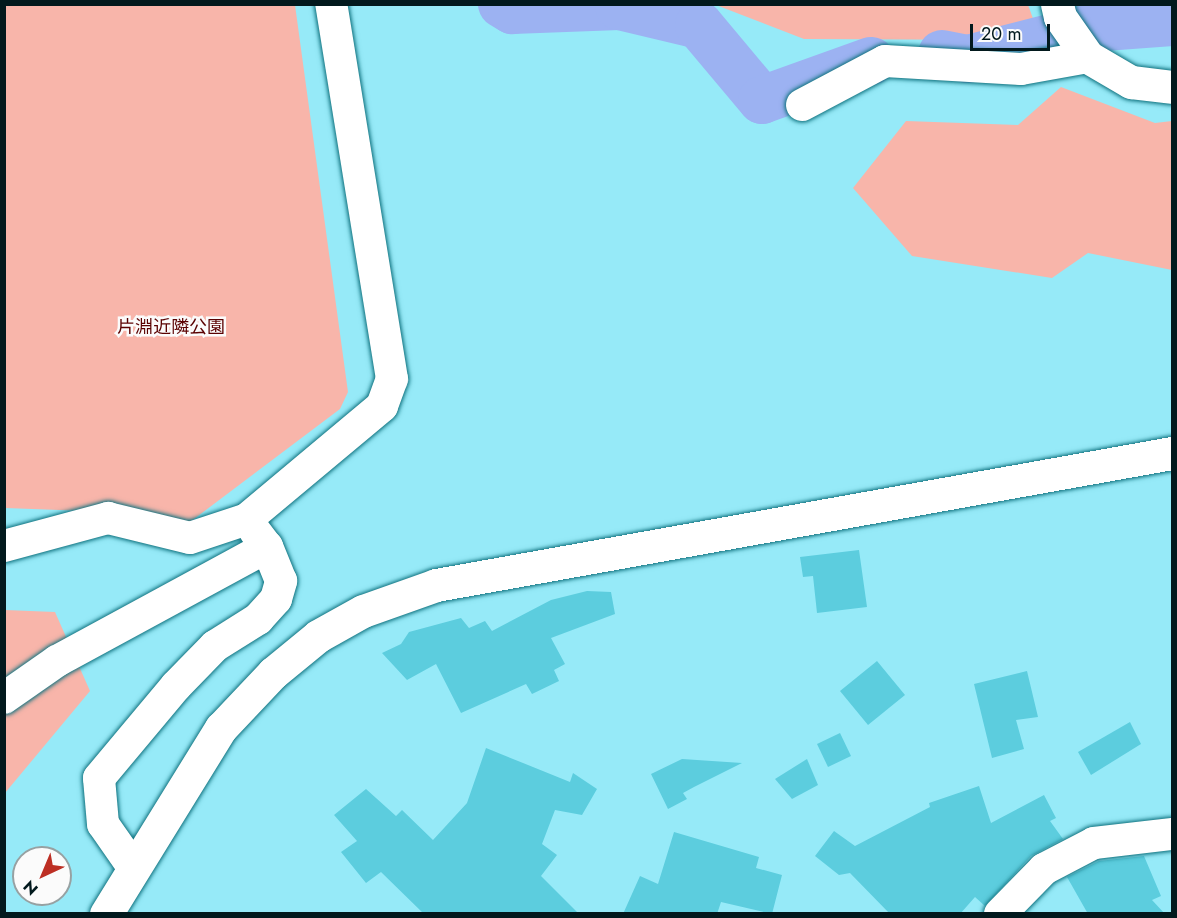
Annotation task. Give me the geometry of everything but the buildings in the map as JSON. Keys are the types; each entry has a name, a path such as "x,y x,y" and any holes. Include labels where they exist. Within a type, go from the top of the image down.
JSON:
{"street":[{"path":"4,546 108,518 190,538 247,519 382,406 392,379 331,4"},
{"path":"1057,4 1088,57 1131,82 1173,87"},
{"path":"802,105 885,61 1022,69 1088,57"},
{"path":"106,914 221,728 273,673 318,636 363,611 436,585 1173,453"},
{"path":"133,867 103,824 99,777 199,662 276,598 281,581 267,547 247,519"},
{"path":"4,698 57,661 267,547"},
{"path":"1000,914 1044,869 1094,843 1173,834"}],"green space":[{"name":"片淵近隣公園","path":"5,5 295,5 348,392 340,409 190,522 114,512 5,508"},
{"path":"716,5 1028,5 1041,40 804,39"},
{"path":"1107,5 1172,5 1172,43 1145,41"},
{"path":"1061,87 1155,123 1172,121 1172,270 1088,253 1052,278 912,256 853,188 906,121 1018,125"},
{"path":"5,610 55,612 90,691 5,793"}],"waterway":[{"path":"502,4 512,10 619,6 699,25 762,100 871,61"},
{"path":"942,54 968,59 1090,28 1172,22"}]}
